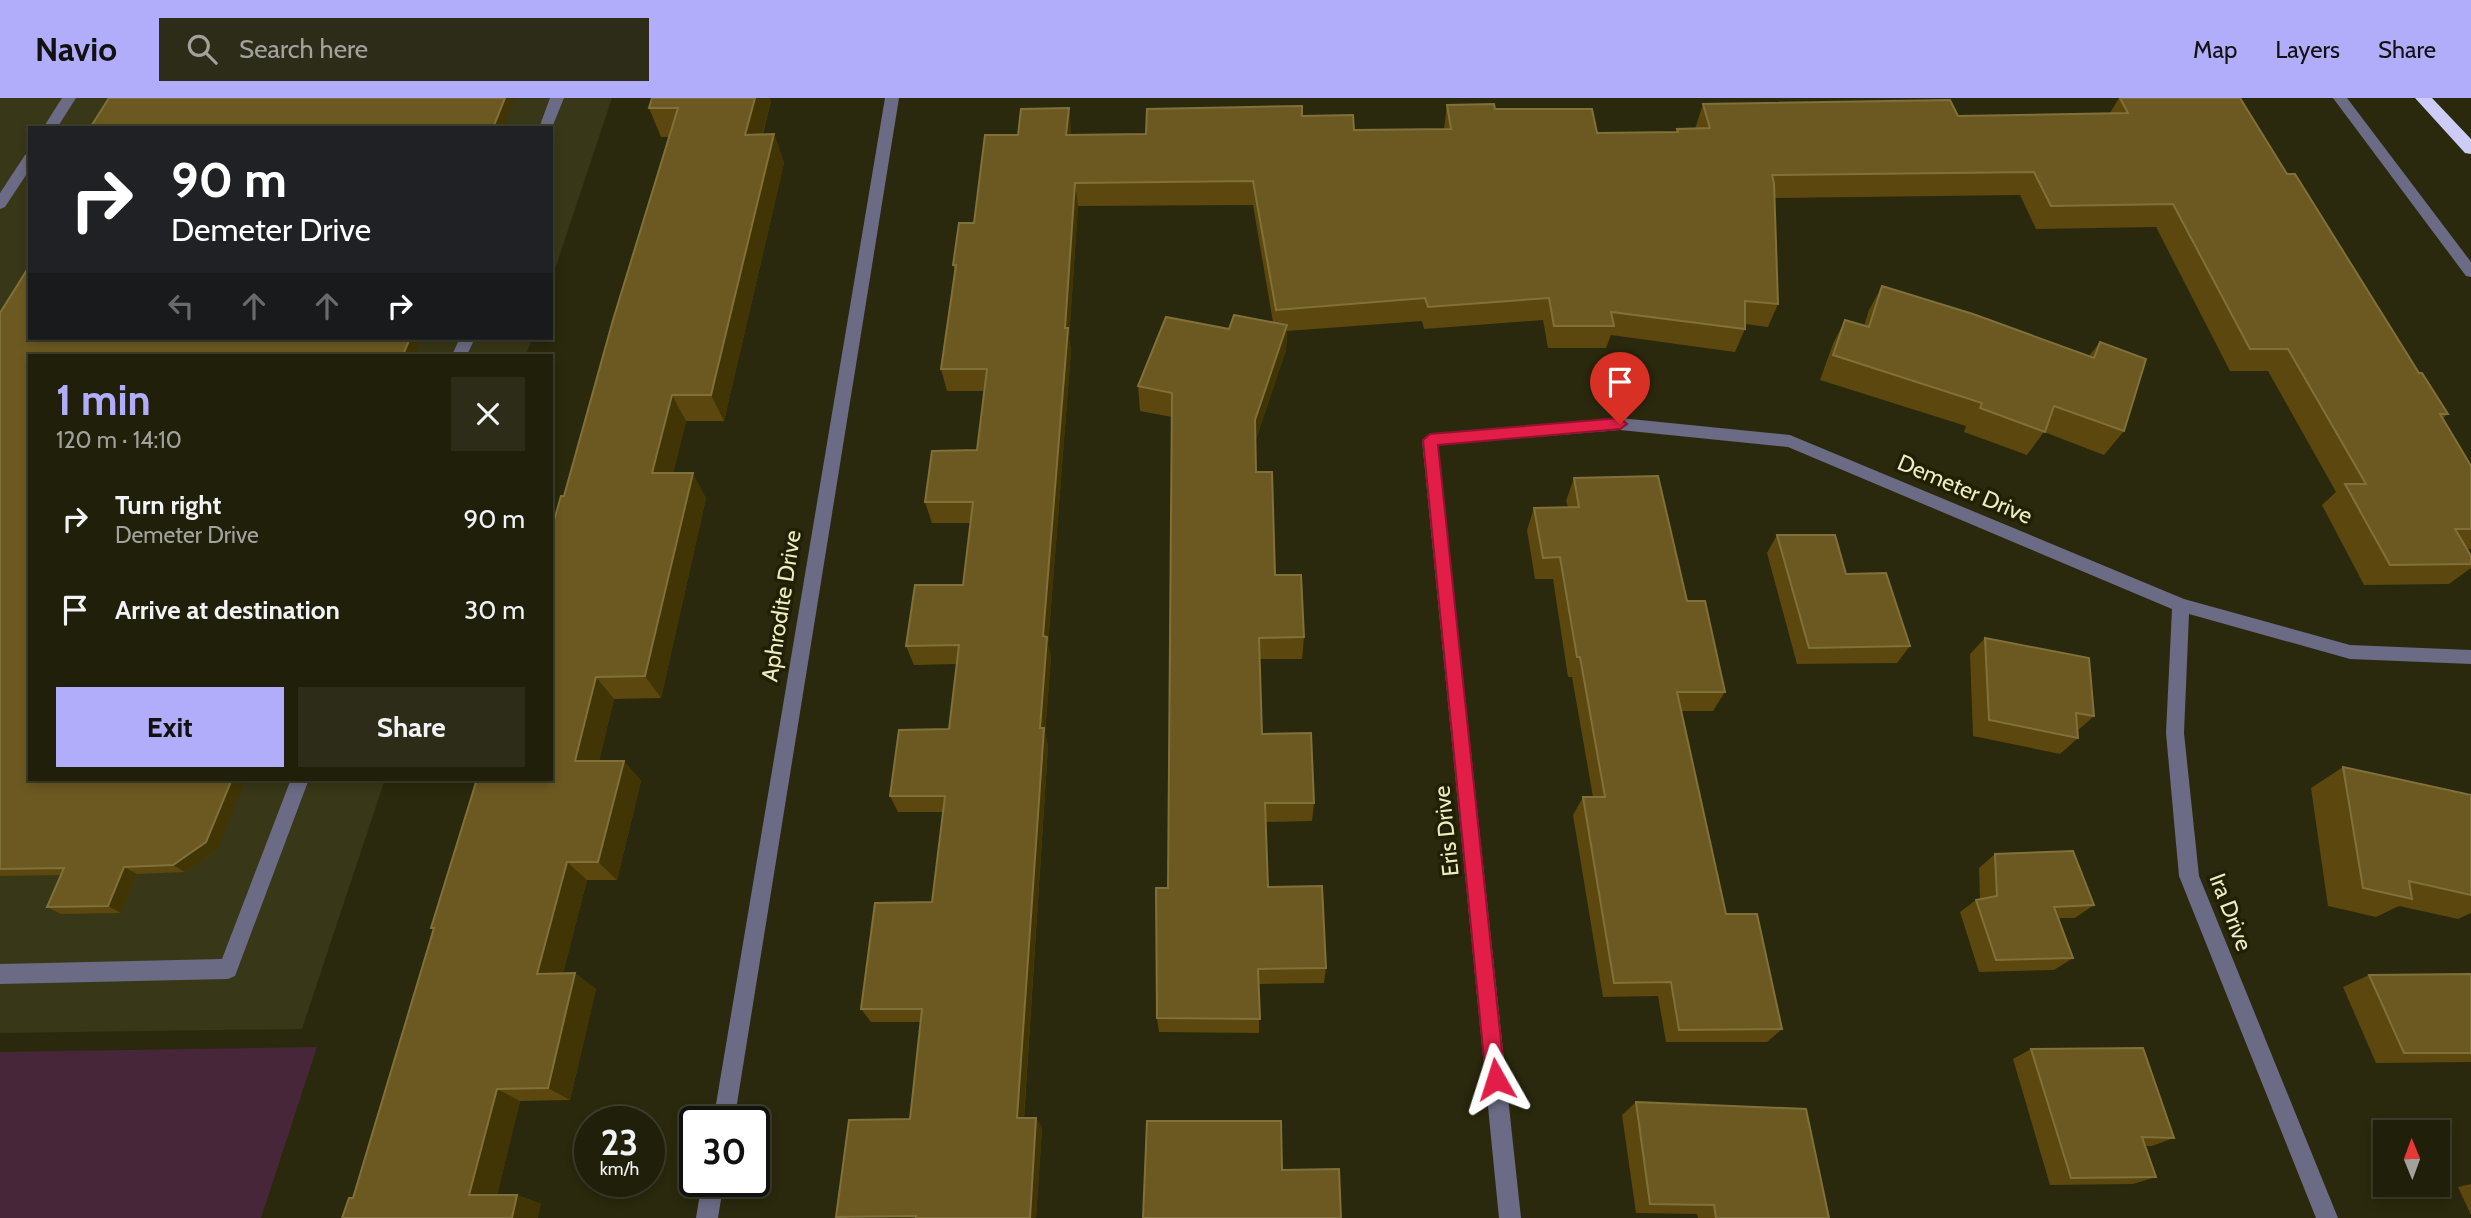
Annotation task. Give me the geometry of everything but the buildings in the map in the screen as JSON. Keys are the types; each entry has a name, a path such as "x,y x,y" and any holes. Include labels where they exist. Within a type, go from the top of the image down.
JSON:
{"highway":[{"path":"2423,98 2471,149"}],"street":[{"path":"51,126 69,98"},
{"path":"547,126 557,98"},
{"name":"Aphrodite Drive","path":"726,1106 892,98"},
{"path":"2340,98 2471,272"},
{"path":"0,204 28,161"},
{"name":"Demeter Drive","path":"1430,440 1620,424 1790,441 2181,605 2350,652 2471,657"},
{"name":"Eris Drive","path":"1430,440 1510,1218"},
{"name":"Ira Drive","path":"2181,605 2175,733 2189,876 2327,1218"},
{"path":"0,974 228,969 299,781"},
{"path":"707,1218 710,1197"}],"shaded area":[{"path":"0,98 612,98 553,275 553,126 28,126 28,340 531,340 526,354 28,354 28,781 384,781 302,1029 0,1033"},
{"path":"317,1047 261,1218 0,1218 0,1052"}],"route":[{"path":"1496,1079 1430,440 1620,424"}]}
